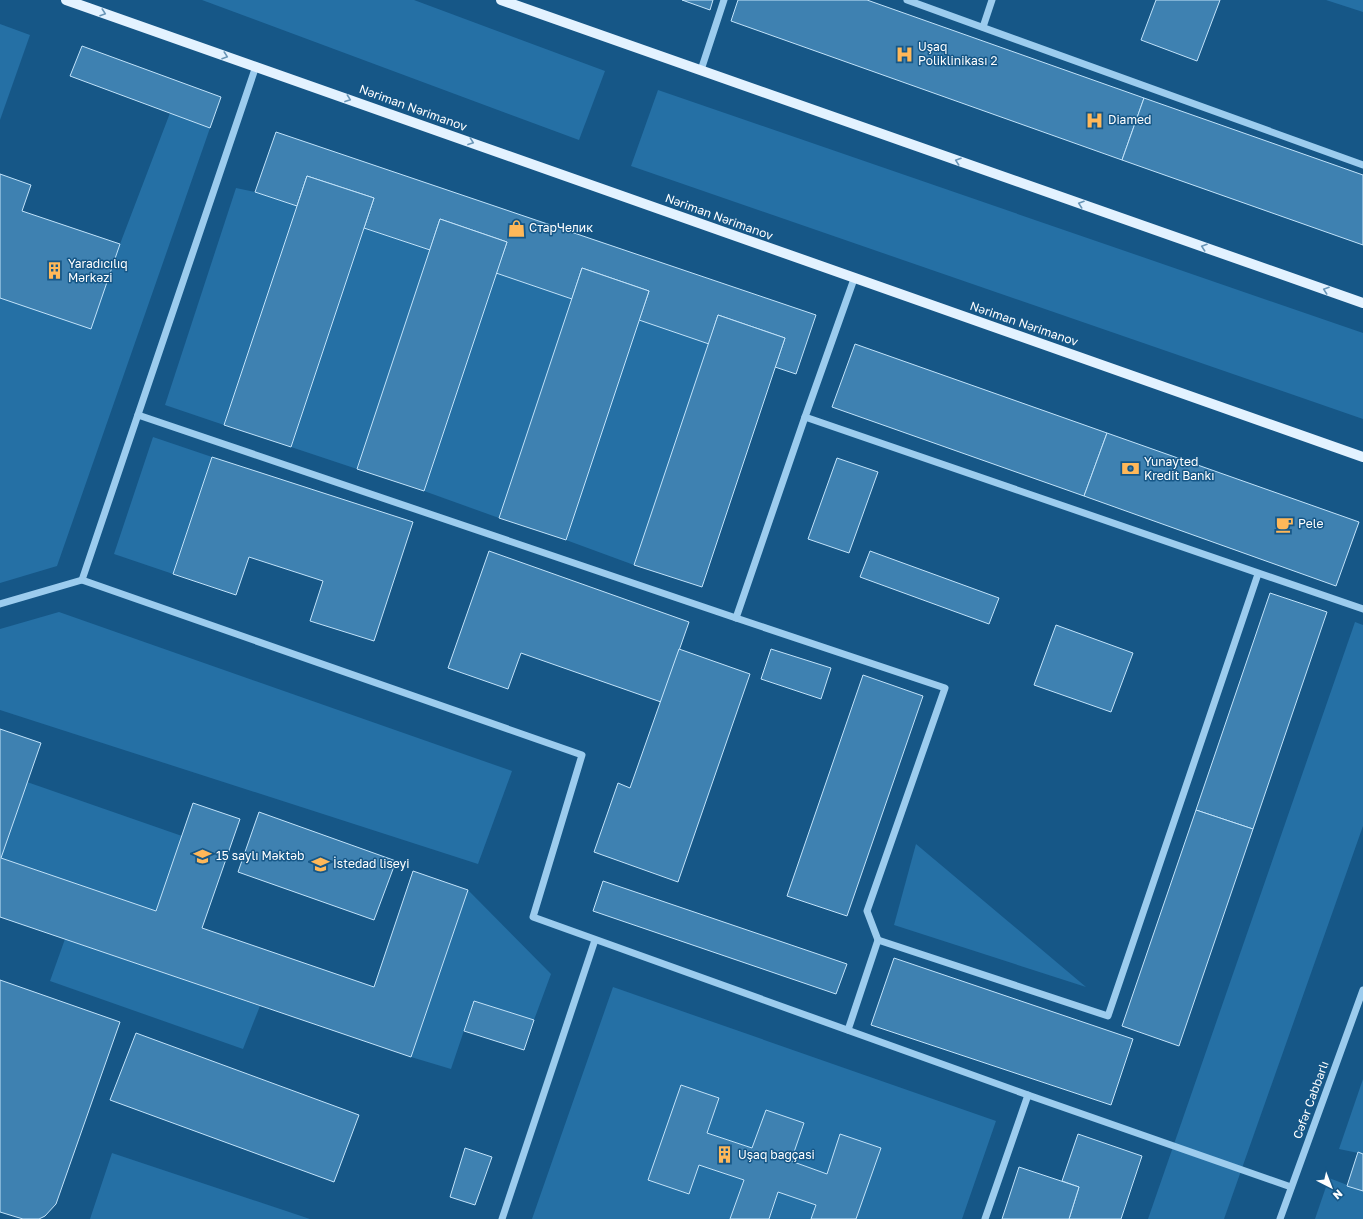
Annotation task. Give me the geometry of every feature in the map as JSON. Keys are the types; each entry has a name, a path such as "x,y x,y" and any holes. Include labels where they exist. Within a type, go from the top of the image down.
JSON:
{"main road":[{"name":"Nəriman Nərimanov","path":"66,0 854,279 1363,457"},
{"path":"501,0 1363,304"}],"street":[{"path":"701,70 724,0"},
{"path":"907,0 1363,165"},
{"path":"983,27 992,0"},
{"path":"82,580 256,66"},
{"path":"736,618 854,279"},
{"path":"138,415 945,688 867,911 878,940 848,1030"},
{"path":"806,417 1363,609"},
{"path":"878,940 1108,1016 1258,574"},
{"path":"0,604 82,580 582,755 533,918 1028,1095 1291,1187"},
{"path":"502,1219 596,940"},
{"name":"Cəfər Cabbarlı","path":"1280,1219 1363,990"},
{"path":"985,1219 1028,1095"}],"shaded area":[{"path":"202,0 414,0 605,71 579,140"},
{"path":"1326,0 1363,0 1363,12"},
{"path":"0,24 30,35 0,120"},
{"path":"658,90 1363,333 1363,419 631,166"},
{"path":"170,113 210,128 57,566 0,583 0,298 120,244"},
{"path":"236,188 255,192 297,206 224,425 165,405"},
{"path":"364,228 430,250 357,469 291,447"},
{"path":"496,273 572,299 499,518 424,491"},
{"path":"639,320 709,344 634,565 566,540"},
{"path":"153,437 212,457 173,574 114,554"},
{"path":"59,612 512,771 478,864 0,710 0,629"},
{"path":"1355,622 1363,625 1363,826 1224,1219 1148,1219"},
{"path":"27,782 182,836 156,911 1,858"},
{"path":"916,844 1086,987 894,925"},
{"path":"468,890 551,974 534,1020 474,1001 451,1069 411,1057"},
{"path":"65,939 260,1006 243,1049 50,981"},
{"path":"613,987 996,1121 962,1219 856,1219 840,1134 827,1174 791,1161 804,1123 766,1110 752,1148 707,1133 719,1098 682,1085 648,1180 688,1194 699,1165 744,1180 730,1219 532,1219"},
{"path":"1363,1079 1363,1154 1339,1149"},
{"path":"112,1153 310,1219 90,1219"},
{"path":"1329,1178 1363,1191 1363,1219 1315,1219"},
{"path":"778,1192 816,1205 811,1219 769,1219"}],"building":[{"path":"682,0 713,0 710,10"},
{"path":"738,0 867,0 1144,98 1122,160 731,21"},
{"path":"1156,0 1220,0 1197,61 1141,40"},
{"path":"82,46 221,97 210,128 70,76"},
{"path":"1144,98 1363,175 1363,245 1122,160"},
{"path":"276,132 816,315 796,374 775,367 785,338 718,315 709,344 639,320 649,291 582,268 572,299 496,273 507,242 440,219 430,250 364,228 374,198 307,176 297,206 255,192"},
{"name":"Yaradıcılıq Mərkəzi","path":"0,174 31,185 22,211 120,244 91,329 0,298"},
{"path":"307,176 374,198 291,447 224,425"},
{"path":"440,219 507,242 424,491 357,469"},
{"path":"582,268 649,291 566,540 499,518"},
{"path":"718,315 785,338 702,587 634,565"},
{"path":"855,344 1107,433 1084,496 832,407"},
{"path":"1107,433 1359,522 1336,586 1084,496"},
{"path":"212,457 413,522 374,641 310,621 323,581 249,557 236,595 173,574"},
{"path":"837,458 878,472 849,553 808,539"},
{"path":"489,551 689,622 661,702 521,653 508,689 448,668"},
{"path":"870,551 999,598 989,624 860,577"},
{"path":"1270,593 1327,612 1253,829 1196,810"},
{"path":"1056,625 1133,653 1111,712 1034,685"},
{"path":"679,649 750,674 678,882 594,852 618,783 630,788"},
{"path":"771,649 831,668 821,699 761,679"},
{"path":"863,675 923,696 847,916 787,896"},
{"name":"15 saylı Məktəb","path":"0,729 41,743 1,858 156,911 193,803 240,819 202,928 374,987 413,871 468,890 411,1057 0,917"},
{"path":"1196,810 1253,829 1179,1046 1122,1026"},
{"path":"259,812 396,861 374,920 238,872"},
{"path":"603,881 847,964 836,994 593,911"},
{"path":"894,958 1133,1039 1111,1105 871,1025"},
{"path":"0,980 120,1022 56,1204 45,1216 39,1219 23,1219 0,1212"},
{"path":"474,1001 534,1020 524,1050 464,1031"},
{"path":"136,1033 359,1115 334,1182 110,1100"},
{"name":"Uşaq bağçasi","path":"681,1085 719,1098 707,1133 752,1148 766,1110 804,1123 791,1161 827,1174 840,1134 881,1148 856,1219 811,1219 816,1205 778,1192 769,1219 730,1219 744,1180 699,1165 689,1194 648,1180"},
{"path":"1078,1134 1142,1156 1121,1219 1069,1219 1079,1187 1062,1181"},
{"path":"465,1148 492,1157 475,1205 450,1197"},
{"path":"1358,1152 1363,1154 1363,1191 1347,1186"},
{"path":"1019,1167 1079,1187 1069,1219 1002,1219"}],"place":[{"name":"Uşaq Poliklinikası 2","path":"905,54"},
{"name":"Diamed","path":"1095,120"},
{"name":"СтарЧелик","path":"516,228"},
{"name":"Yaradıcılıq Mərkəzi","path":"55,271"},
{"name":"Yunayted Kredit Bankı","path":"1131,469"},
{"name":"Pele","path":"1285,524"},
{"name":"15 saylı Məktəb","path":"203,856"},
{"name":"İstedad liseyi","path":"320,864"},
{"name":"Uşaq bağçasi","path":"725,1155"}]}
